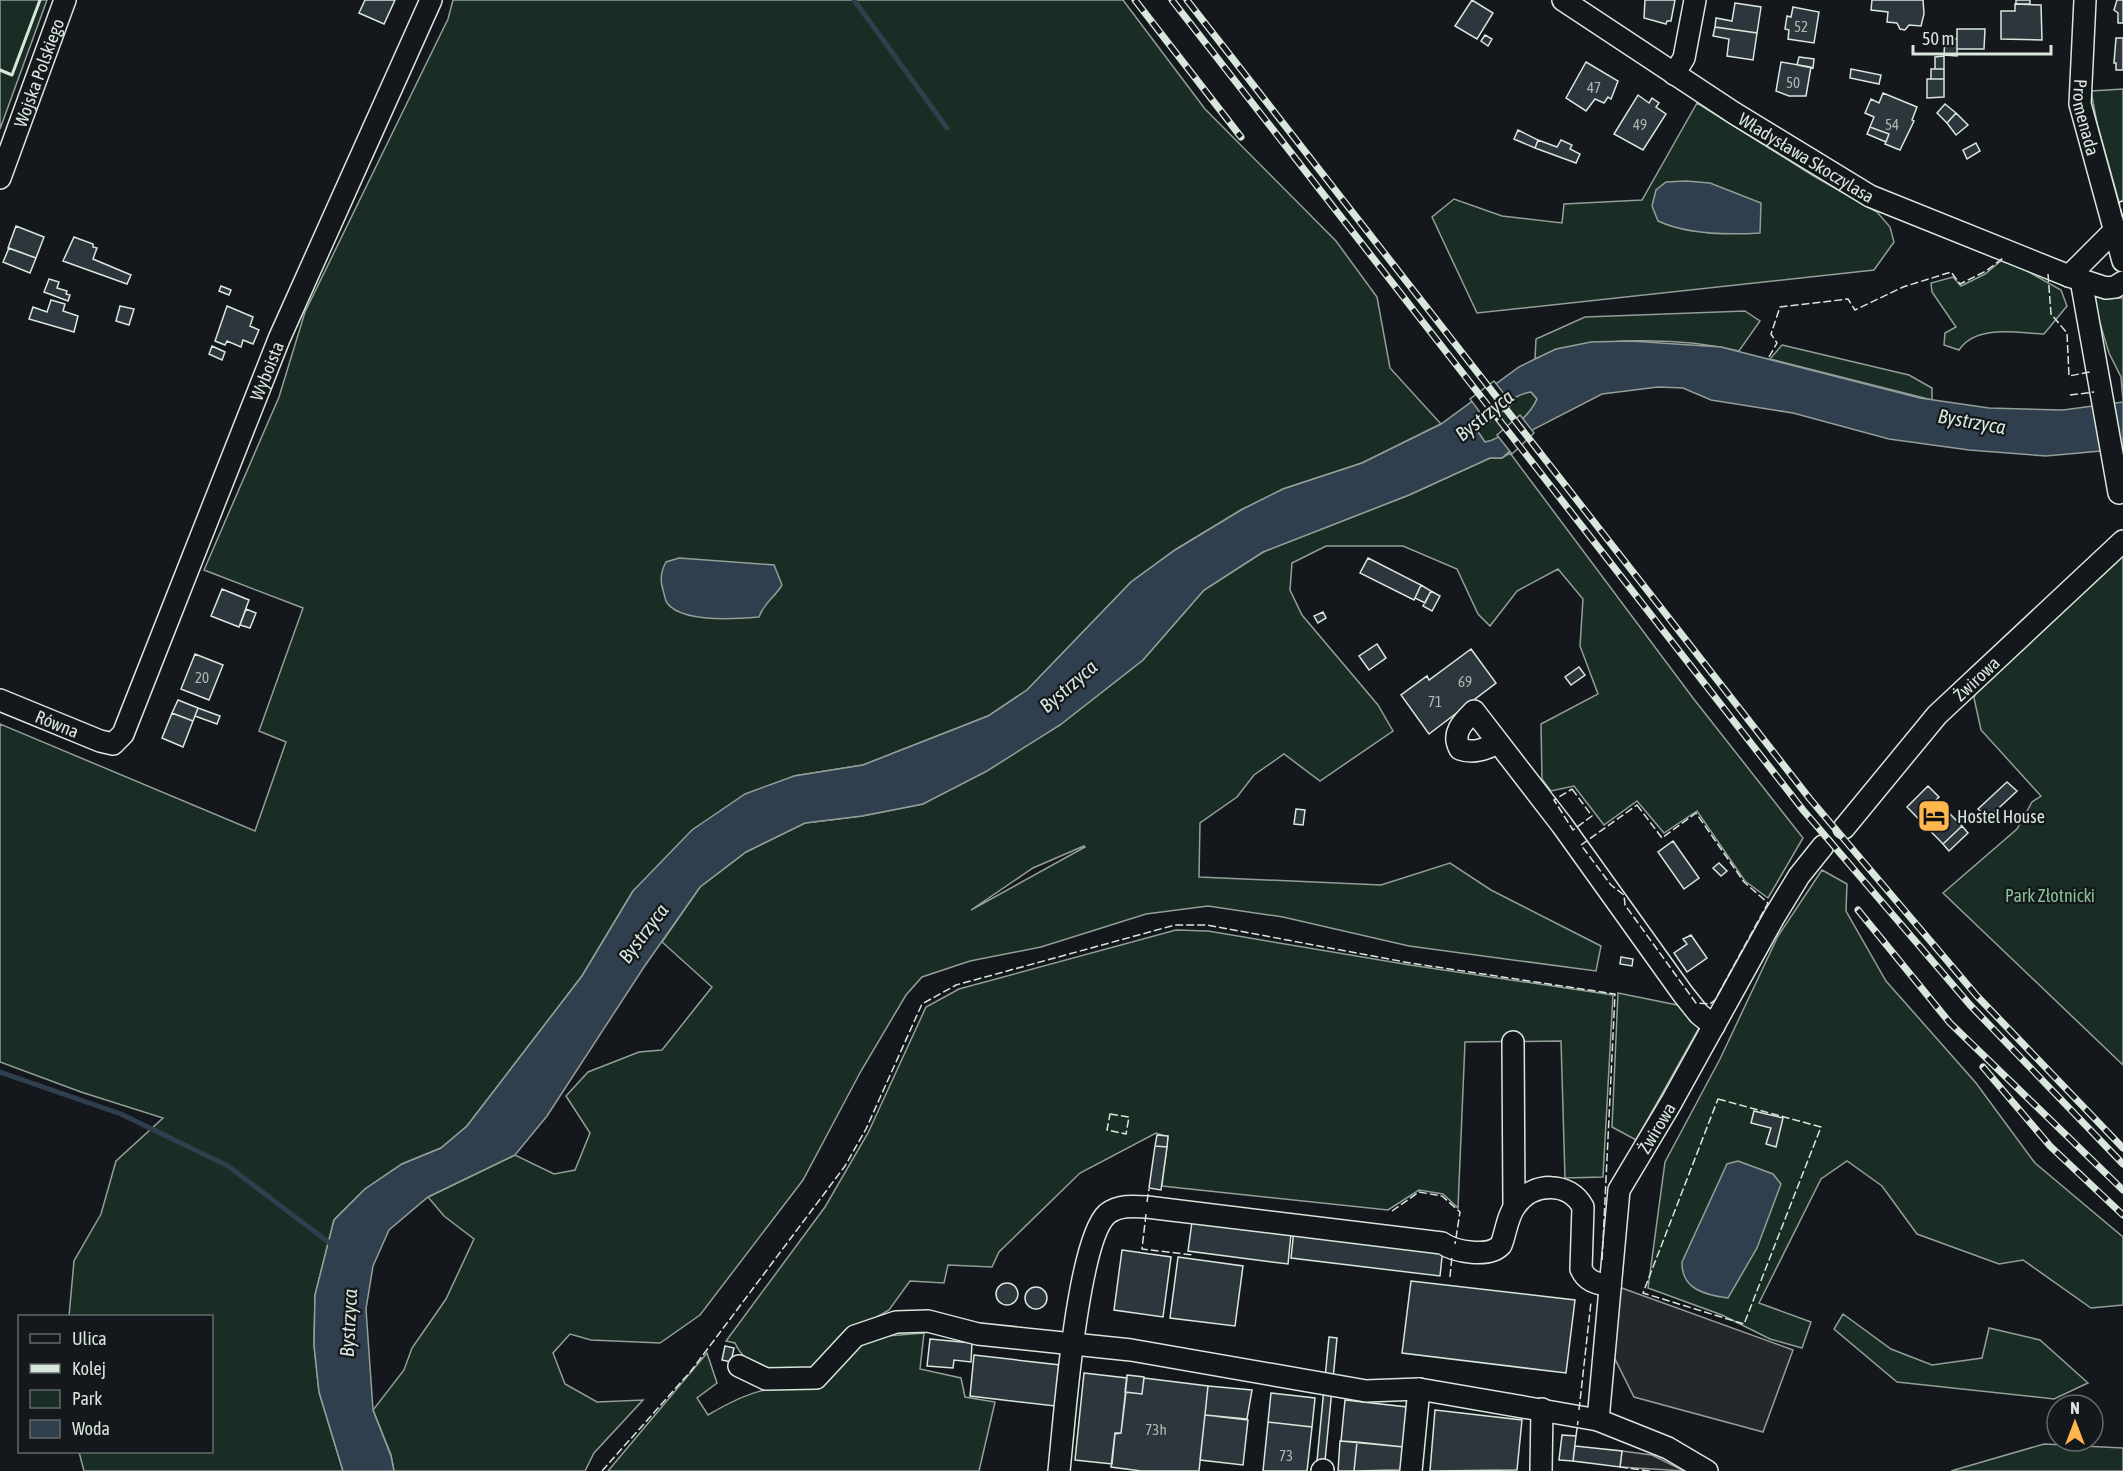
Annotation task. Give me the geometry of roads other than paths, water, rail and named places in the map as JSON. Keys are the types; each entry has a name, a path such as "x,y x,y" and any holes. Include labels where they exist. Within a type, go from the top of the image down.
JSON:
{"street":[{"name":"Wojska Polskiego","path":"0,178 65,0"},
{"name":"Wyboista","path":"113,744 123,734 279,339 430,0"},
{"name":"Władysława Skoczylasa","path":"1563,0 1674,74 1870,196 2075,278"},
{"path":"1674,74 1684,58 1695,0"},
{"name":"Promenada","path":"2085,0 2080,104 2123,261"},
{"path":"2075,278 2114,231"},
{"path":"2075,278 2111,288 2123,282"},
{"path":"2075,278 2084,306 2119,493"},
{"name":"Żwirowa","path":"1844,828 1937,715 2123,541"},
{"name":"Równa","path":"0,700 113,744"},
{"path":"1498,743 1569,834 1683,994 1699,1014 1714,1026"},
{"name":"Żwirowa","path":"1598,1420 1619,1190 1794,884 1824,846"},
{"path":"1059,1471 1073,1344 1093,1237 1108,1213 1120,1208 1147,1207 1442,1243 1453,1251 1489,1252 1502,1245 1514,1207 1513,1042"},
{"path":"1514,1207 1522,1198 1541,1188 1562,1189 1572,1194 1583,1207 1581,1269 1585,1278 1610,1286"},
{"path":"739,1366 766,1379 816,1378 855,1336 896,1322 928,1321 978,1334 1073,1344 1240,1367 1366,1391 1419,1389 1542,1409 1598,1420 1620,1428 1668,1448 1707,1471"},
{"path":"1411,1471 1419,1389"},
{"path":"1540,1471 1542,1409"}],"water":[{"path":"1666,182 1710,183 1761,203 1760,233 1722,234 1695,231 1658,221 1652,206 1656,190"},
{"name":"Bystrzyca","path":"1631,341 1721,347 1920,398 1989,408 2063,410 2123,402 2123,447 2046,456 1969,450 1889,439 1793,413 1711,400 1683,388 1658,387 1602,394 1534,429 1502,458 1490,458 1409,495 1263,552 1204,590 1143,660 1060,725 987,771 923,804 862,816 805,823 746,852 700,887 644,967 547,1116 515,1155 428,1197 389,1230 373,1266 366,1309 373,1410 391,1456 394,1471 343,1471 319,1392 314,1345 315,1295 334,1220 365,1189 402,1164 441,1148 467,1126 582,976 633,891 692,830 745,794 794,776 863,765 988,716 1027,690 1131,582 1175,550 1241,510 1283,489 1362,463 1441,424 1519,367 1556,349 1591,342","holes":["1531,392 1537,399 1522,419 1508,432 1485,442 1478,432 1494,413 1516,397"]},
{"path":"679,558 774,565 782,585 759,617 710,618 685,614 667,603 662,583 662,572 666,562"},
{"path":"1738,1161 1773,1174 1781,1184 1757,1248 1728,1298 1696,1289 1686,1279 1682,1262 1727,1164"}],"waterway":[{"path":"854,0 947,128"},
{"path":"0,1072 121,1114 228,1166 331,1244"}],"railway":[{"path":"1135,0 1241,137"},
{"path":"1172,0 1803,810 1970,1005 2123,1164"},
{"path":"1187,0 1810,799 1977,996 2123,1148"},
{"path":"1858,910 1950,1023 2123,1190"},
{"path":"1983,1067 2050,1146 2123,1215"}],"place":[{"name":"Hostel House","path":"1934,816"}],"park label":[{"name":"Park Złotnicki","path":"2050,895"}]}
